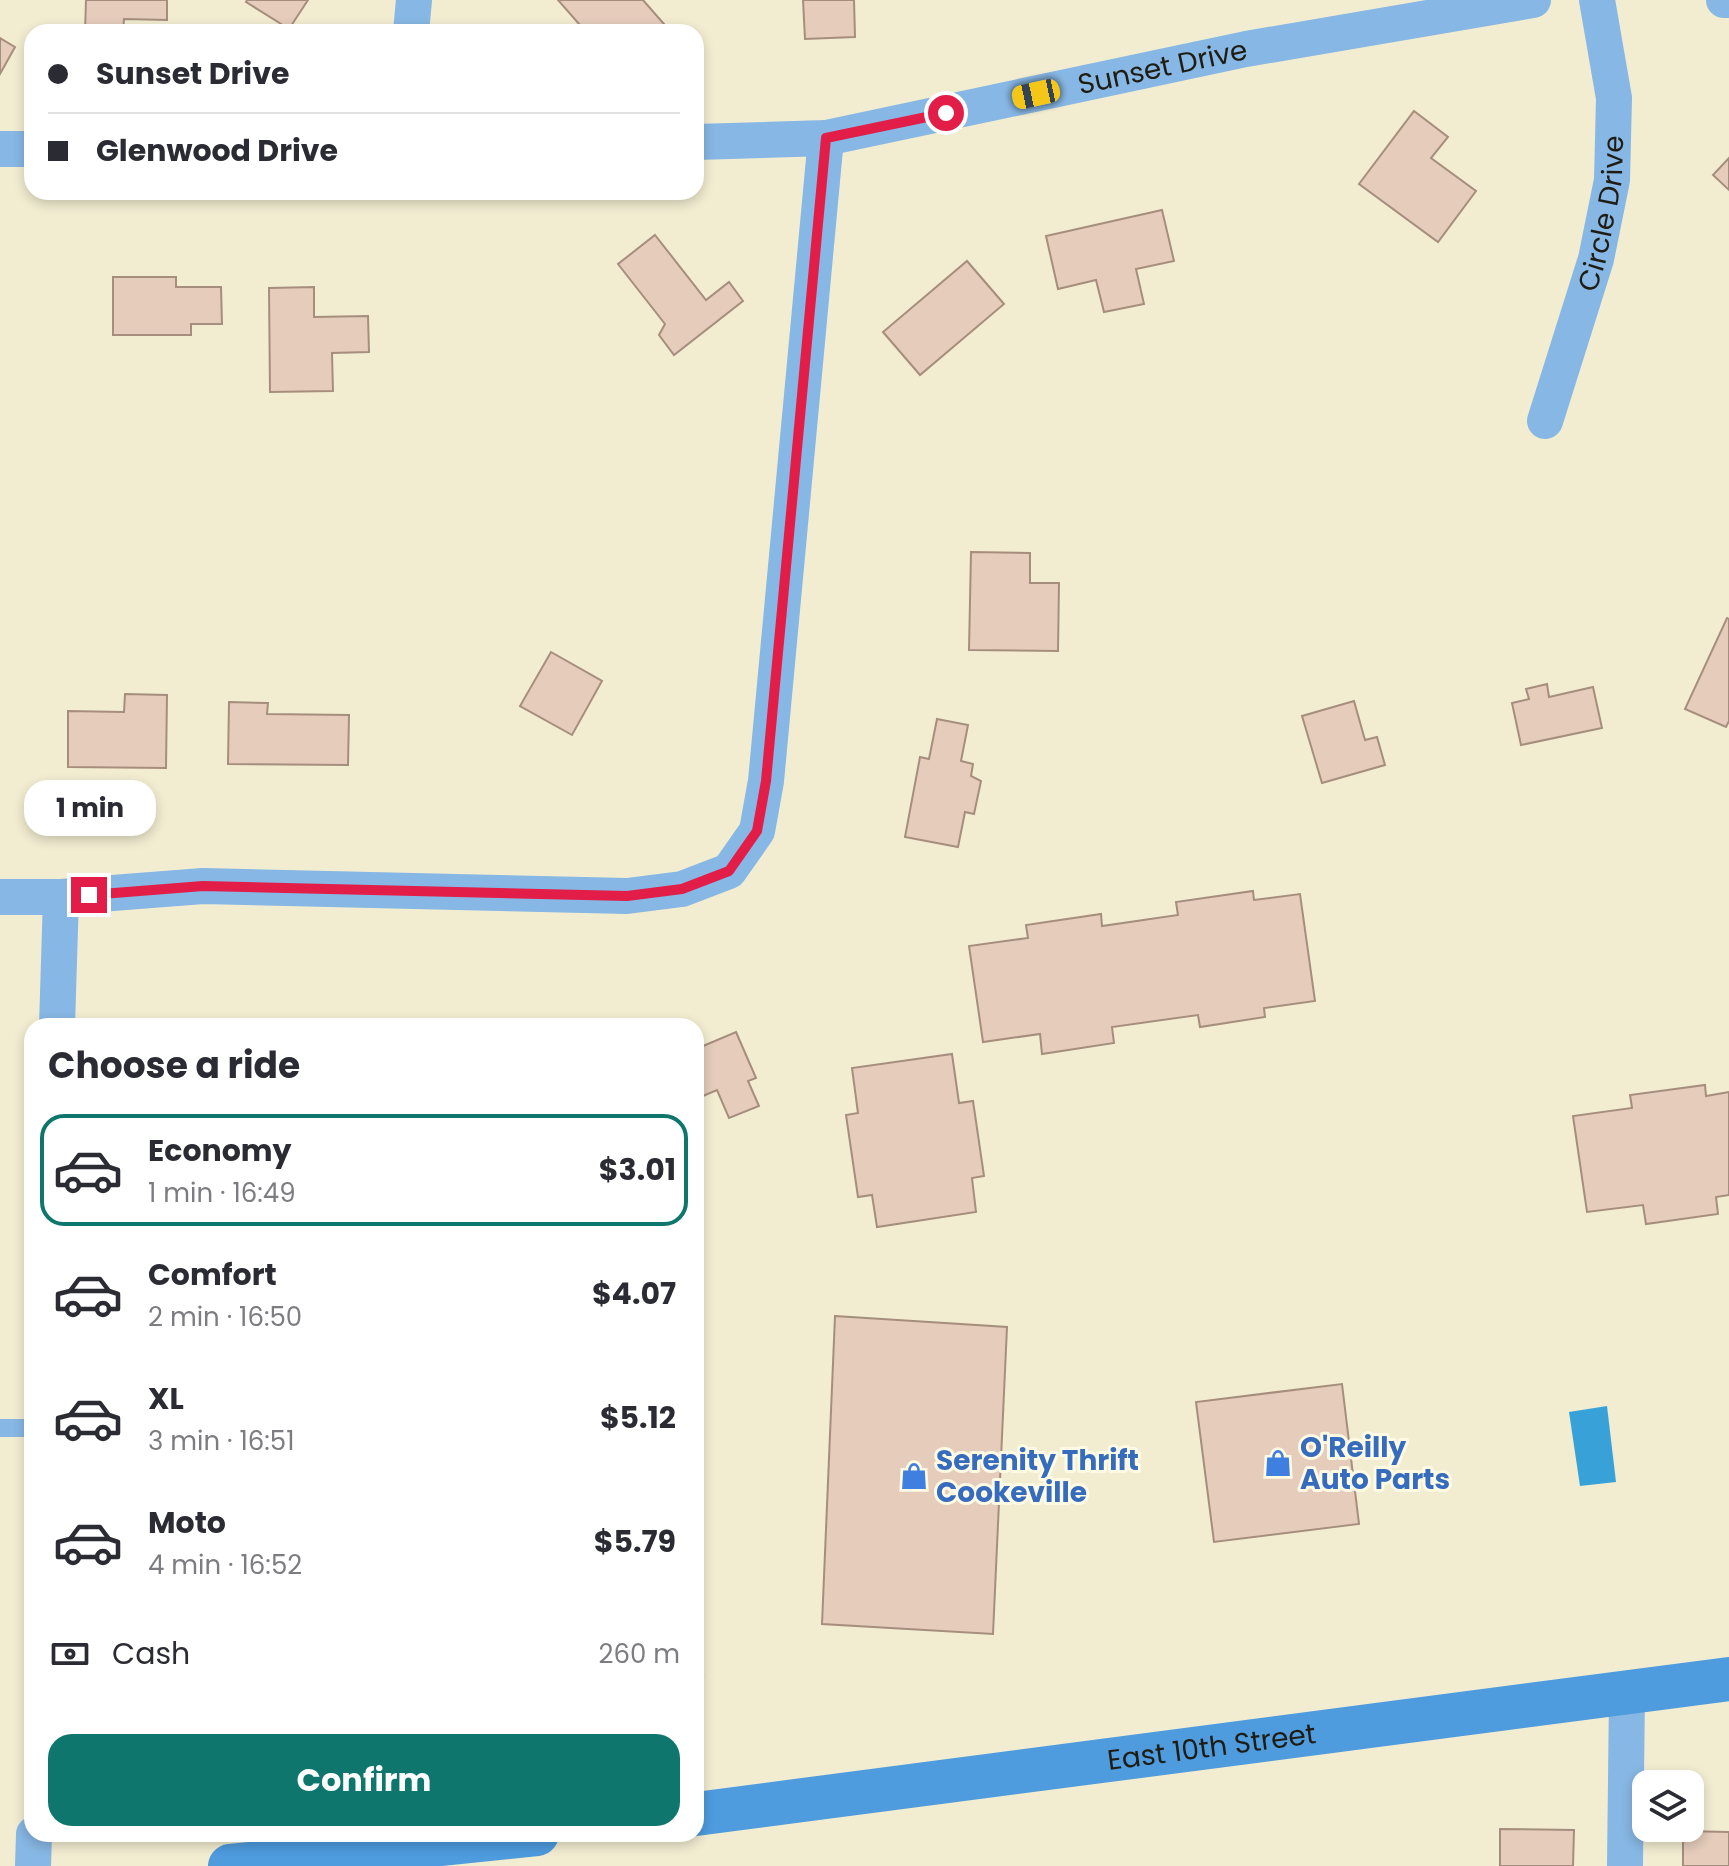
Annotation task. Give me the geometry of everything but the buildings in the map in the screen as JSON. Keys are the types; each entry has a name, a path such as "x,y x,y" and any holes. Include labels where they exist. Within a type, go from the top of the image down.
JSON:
{"main road":[{"name":"East 10th Street","path":"704,1813 1729,1679"},
{"path":"230,1866 513,1846"}],"street":[{"path":"412,24 414,0"},
{"name":"Sunset Drive","path":"704,142 826,138 1246,49 1533,0"},
{"name":"Circle Drive","path":"1545,421 1596,259 1612,180 1614,98 1597,0"},
{"path":"0,897 61,897 203,886 627,896 682,889 729,871 757,831 766,781 826,138"},
{"path":"0,149 24,149"},
{"path":"57,1018 61,897"},
{"path":"1625,1866 1627,1693"},
{"path":"33,1866 34,1842"}],"lane":[{"path":"0,1428 24,1428"}],"water":[{"path":"1607,1406 1616,1482 1580,1486 1569,1412"}],"place":[{"name":"O'Reilly Auto Parts","path":"1278,1463"},
{"name":"Serenity Thrift Cookeville","path":"914,1476"}],"route":[{"path":"89,895 203,886 627,896 682,889 729,871 757,831 766,781 826,138 946,113"}]}
